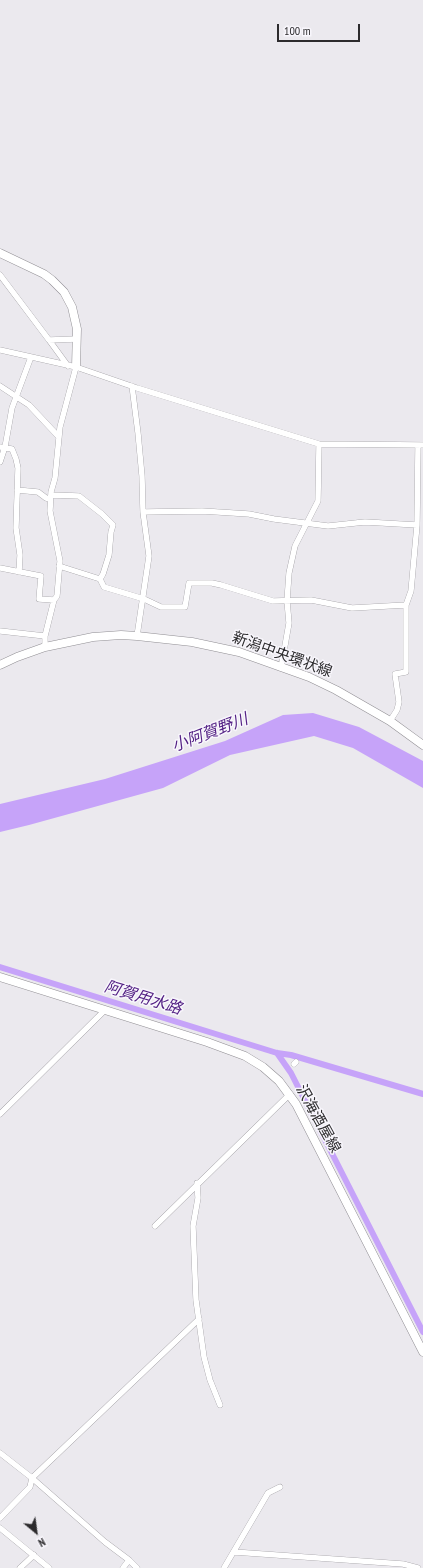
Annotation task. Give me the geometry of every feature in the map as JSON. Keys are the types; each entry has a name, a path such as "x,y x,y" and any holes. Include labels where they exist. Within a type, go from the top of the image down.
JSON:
{"main road":[{"path":"0,255 44,274 59,286 68,299 74,311 77,329 77,339 72,367"},
{"name":"新潟中央環状線","path":"0,665 45,647 93,637 121,635 192,642 239,652 309,677 336,690 390,721 423,744"},
{"name":"沢海酒屋線","path":"0,977 207,1042 245,1056 264,1067 280,1081 296,1104 423,1352"}],"street":[{"path":"0,275 49,340 72,367"},
{"path":"49,340 77,339"},
{"path":"0,350 72,367 319,444 420,445 417,524 410,591 406,605 406,672 395,674 399,702 397,710 390,721"},
{"path":"0,462 15,396 31,357"},
{"path":"45,647 45,636 54,600 57,596 59,566 59,554 50,511 50,497 55,478 61,423 72,367"},
{"path":"0,386 29,405 59,437"},
{"path":"132,386 137,419 142,476 143,512 149,556 144,599 137,636"},
{"path":"281,668 289,623 287,601 290,573 296,546 318,501 319,444"},
{"path":"3,447 14,452 16,459 16,528 20,555 19,572"},
{"path":"17,490 38,492 46,498 79,496 102,514 113,525 109,555 100,579"},
{"path":"143,512 202,511 249,514 306,524 328,526 365,522 417,524"},
{"path":"59,566 100,579 104,587 144,599 161,607 185,607 189,583 212,583 273,601 311,600 352,608 406,605"},
{"path":"0,568 41,576 39,600 54,600"},
{"path":"0,630 45,636"},
{"path":"0,1114 105,1010"},
{"path":"155,1226 197,1183 290,1094"},
{"path":"197,1183 198,1198 193,1226 199,1319 204,1357 210,1380 220,1405"},
{"path":"0,1518 30,1487 32,1478 199,1319"},
{"path":"0,1453 32,1478 137,1568"},
{"path":"224,1568 268,1493 280,1487"},
{"path":"0,1528 49,1568"},
{"path":"234,1552 402,1564 418,1568"},
{"path":"20,1568 34,1555"},
{"path":"123,1568 129,1560"}],"shaded area":[{"path":"313,713 359,727 423,761 423,788 353,748 314,736 230,755 163,788 0,832 0,804 105,779 225,741 283,715"}],"waterway":[{"name":"阿賀用水路","path":"0,967 277,1053 291,1055 423,1094"},
{"path":"277,1053 291,1073 423,1332"}],"water label":[{"name":"小阿賀野川","path":"210,733"}]}
